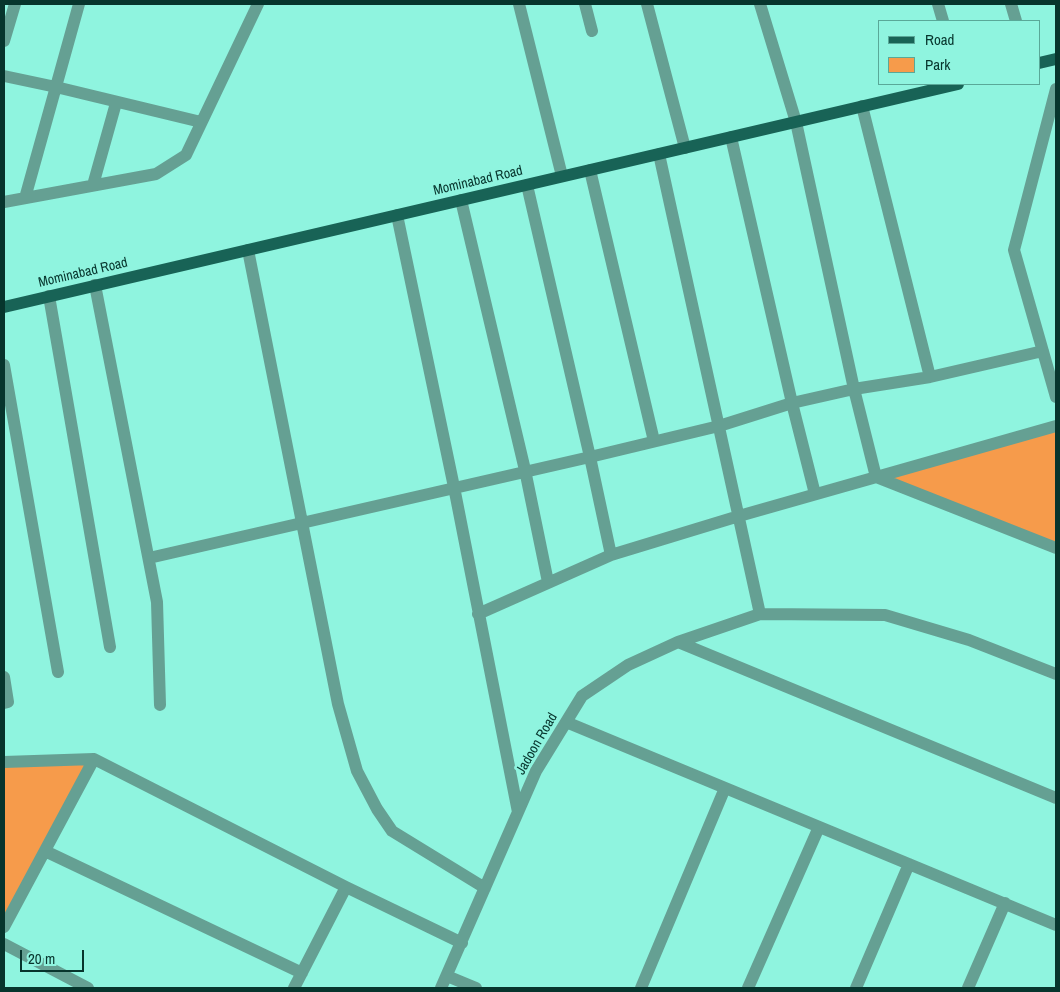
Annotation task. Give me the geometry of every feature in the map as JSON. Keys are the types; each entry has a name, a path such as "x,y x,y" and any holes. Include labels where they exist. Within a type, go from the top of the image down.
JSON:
{"main road":[{"path":"1040,63 1056,59"},
{"name":"Mominabad Road","path":"4,307 954,85"}],"street":[{"path":"4,41 15,4"},
{"path":"25,198 79,4"},
{"path":"4,202 156,174 186,155 258,4"},
{"path":"519,4 562,176"},
{"path":"585,4 592,31"},
{"path":"647,4 685,148"},
{"path":"760,4 796,122 854,389 876,477"},
{"path":"938,4 944,20"},
{"path":"1011,4 1016,20"},
{"path":"4,76 202,122"},
{"path":"1056,89 1014,250 1056,397"},
{"path":"93,185 116,102"},
{"path":"862,106 930,377"},
{"path":"731,137 792,403 816,494"},
{"path":"659,154 760,614"},
{"path":"590,170 654,441"},
{"path":"527,184 611,555"},
{"path":"461,200 525,470 548,582"},
{"path":"397,215 454,487 518,812"},
{"path":"248,250 338,704 357,771 392,831 485,888"},
{"path":"96,285 157,602 160,705"},
{"path":"49,296 110,647"},
{"path":"149,558 719,426 792,403 854,389 930,377 1043,351"},
{"path":"4,365 58,672"},
{"path":"478,614 611,555 739,516 1056,426"},
{"path":"876,477 1056,548"},
{"name":"Jadoon Road","path":"441,988 536,770 582,696 628,665 678,642 760,614 885,615 969,640 1056,674"},
{"path":"678,642 1056,798"},
{"path":"4,677 8,702 4,703"},
{"path":"566,722 1056,925"},
{"path":"4,927 94,759"},
{"path":"4,762 94,759 346,887 462,943"},
{"path":"641,988 725,788"},
{"path":"748,988 819,827"},
{"path":"44,851 302,973"},
{"path":"856,988 909,864"},
{"path":"294,988 346,887"},
{"path":"968,988 1005,903"},
{"path":"4,944 88,988"},
{"path":"447,976 476,988"}],"green space":[{"path":"1056,426 1056,548 876,477"},
{"path":"94,759 4,927 4,762"}]}
